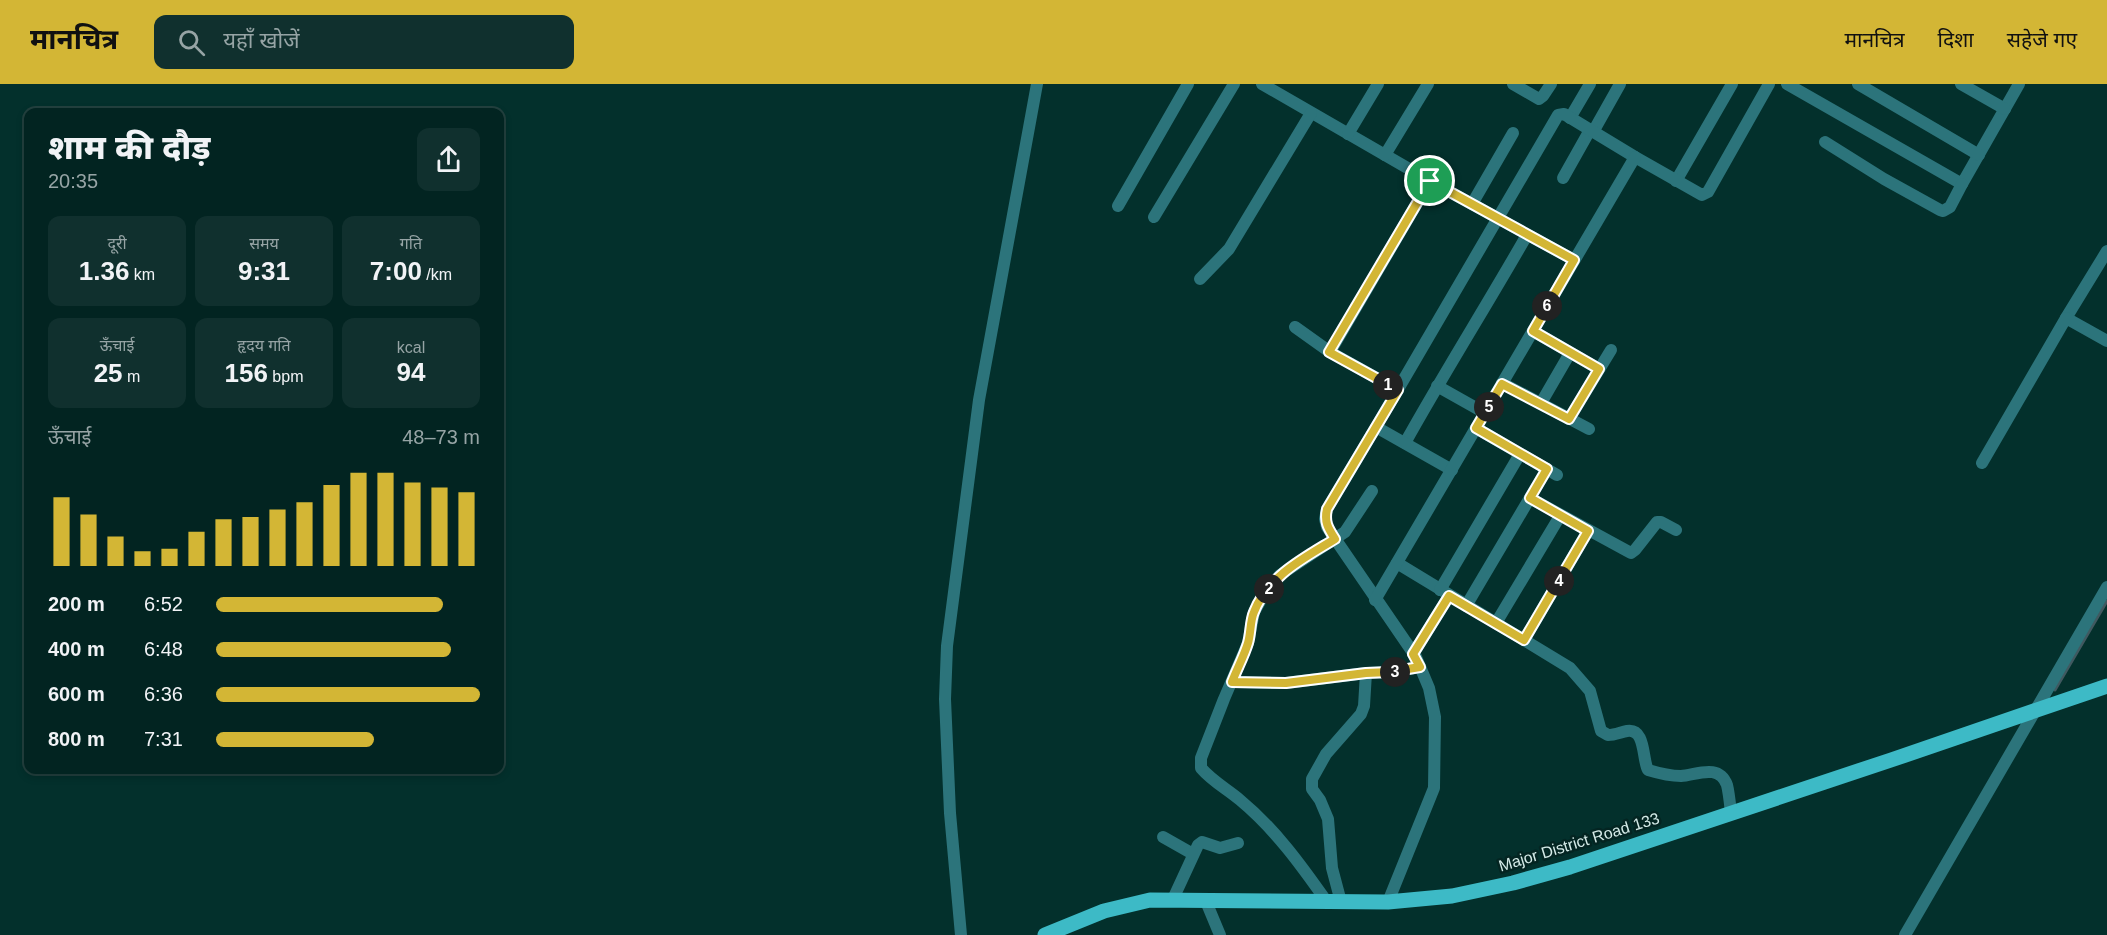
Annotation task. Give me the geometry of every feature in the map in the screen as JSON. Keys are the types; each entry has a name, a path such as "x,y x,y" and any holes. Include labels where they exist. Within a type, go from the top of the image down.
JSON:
{"main road":[{"name":"Major District Road 133","path":"1045,935 1088,916 1127,904 1150,900 1388,902 1452,896 1513,883 1570,867 2107,686"}],"street":[{"path":"961,935 950,813 945,699 947,646 979,400 1036,84"},
{"path":"1118,206 1188,84"},
{"path":"1154,217 1234,84"},
{"path":"1262,84 1430,181 1574,260"},
{"path":"1348,134 1378,84"},
{"path":"1385,155 1428,84"},
{"path":"1513,84 1539,99 1551,84"},
{"path":"1570,118 1590,84"},
{"path":"1563,178 1620,84"},
{"path":"1676,181 1732,84"},
{"path":"1388,902 1434,788 1435,717 1429,688 1420,667 1327,527 1325,519 1327,509 1558,115 1562,113 1702,195 1708,192 1769,84"},
{"path":"1787,84 1962,184"},
{"path":"1858,84 1979,155"},
{"path":"1961,84 2005,109"},
{"path":"1825,142 1884,179 1944,211 1950,207 2019,84"},
{"path":"1200,279 1229,249 1311,113"},
{"path":"1472,204 1513,133"},
{"path":"1375,600 1635,157"},
{"path":"1329,352 1430,181"},
{"path":"1405,443 1527,235"},
{"path":"1982,463 2107,250"},
{"path":"2066,318 2106,338"},
{"path":"1295,327 1329,352 1398,390"},
{"path":"1533,331 1599,369"},
{"path":"1569,419 1611,350"},
{"path":"1540,403 1570,353"},
{"path":"1502,384 1589,429"},
{"path":"1437,386 1485,414"},
{"path":"1376,427 1452,470"},
{"path":"1466,606 1530,498 1552,472 1476,428"},
{"path":"1413,654 1520,454"},
{"path":"1334,902 1266,824 1241,800 1207,775 1201,768 1201,758 1248,643 1254,612 1262,598 1280,574 1335,539 1350,526 1372,491"},
{"path":"1530,498 1631,553 1657,522 1676,530"},
{"path":"1496,623 1560,516"},
{"path":"1524,640 1588,531"},
{"path":"1397,564 1570,668 1590,691 1601,731 1608,735 1629,730 1635,732 1642,741 1644,763 1648,770 1681,776 1708,771 1722,777 1726,784 1731,813"},
{"path":"1905,935 2107,587"},
{"path":"1232,682 1286,683 1420,667"},
{"path":"1334,902 1328,819 1320,800 1312,789 1312,779 1326,754 1361,714 1364,706 1366,673"},
{"path":"1163,837 1193,854"},
{"path":"1173,899 1198,845 1202,842 1220,848 1238,843"},
{"path":"1205,899 1220,935"}],"waterway":[{"path":"2055,690 2107,601"}],"route":[{"path":"1430,181 1574,260 1533,331 1599,369 1569,419 1502,384 1476,428 1547,469 1530,498 1588,531 1524,640 1449,596 1413,654 1420,667 1286,683 1232,682 1248,643 1254,612 1262,598 1280,574 1335,539 1327,527 1325,519 1327,509 1398,390 1329,352 1430,181"}]}
